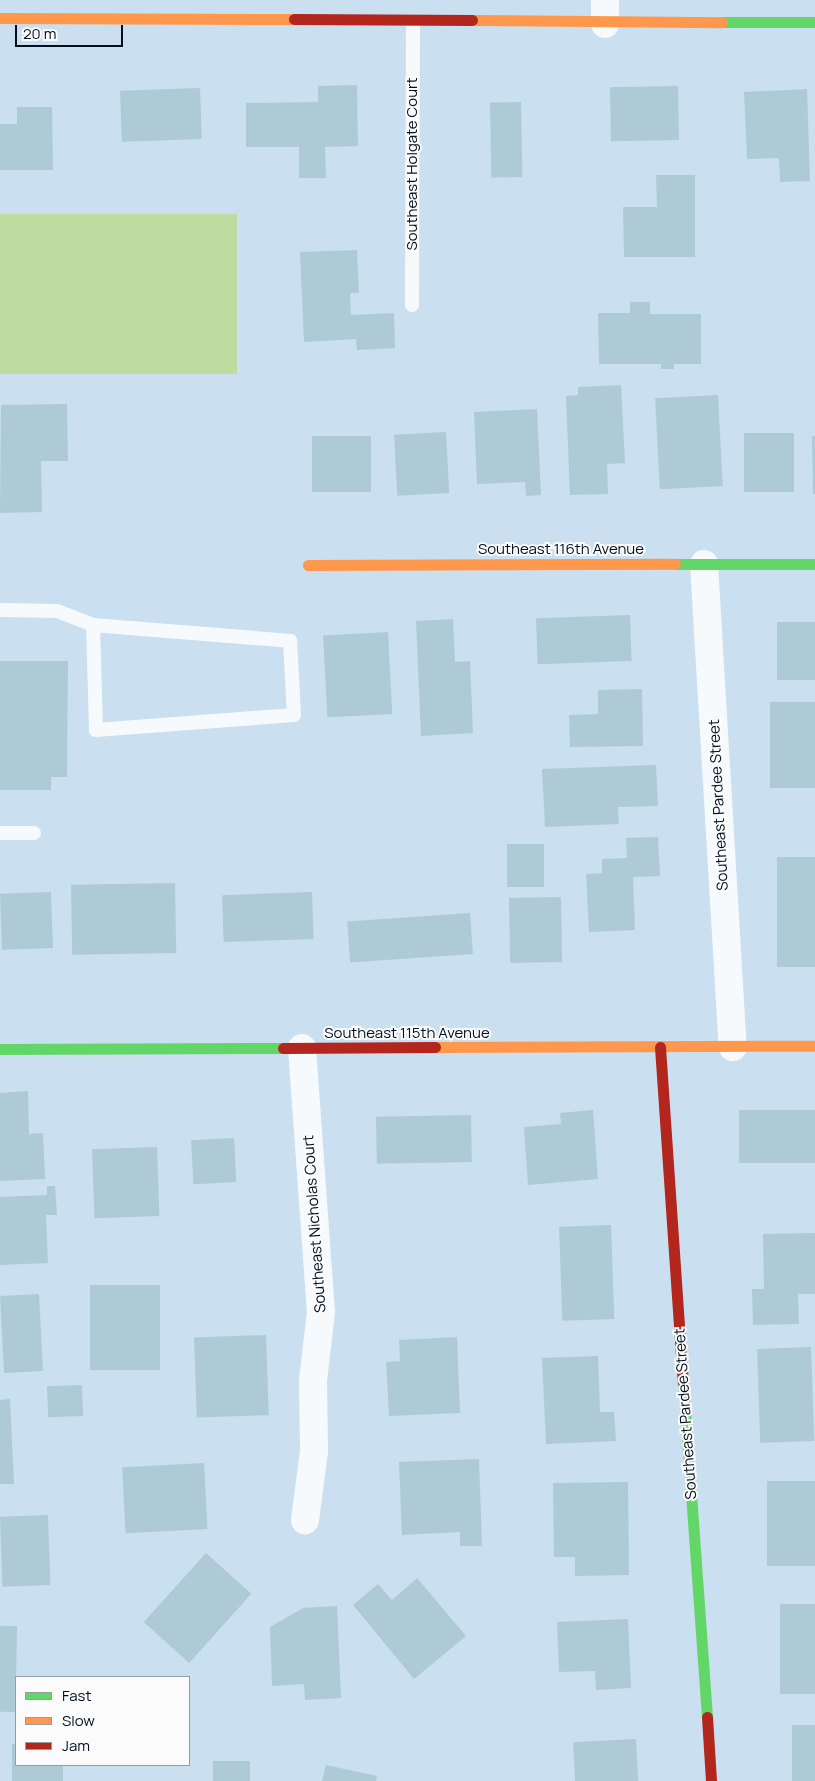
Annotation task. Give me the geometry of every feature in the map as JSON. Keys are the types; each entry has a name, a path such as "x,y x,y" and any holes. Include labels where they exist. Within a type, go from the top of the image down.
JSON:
{"street":[{"path":"0,18 413,22 605,12 815,22"},
{"name":"Southeast Pardee Street","path":"704,564 733,1047"},
{"name":"Southeast 116th Avenue","path":"308,565 815,564"},
{"name":"Southeast 115th Avenue","path":"0,1050 815,1046"},
{"name":"Southeast Pardee Street","path":"660,1047 711,1781"},
{"name":"Southeast Nicholas Court","path":"302,1048 321,1312 313,1380 314,1452 305,1520"}],"lane":[{"name":"Southeast Holgate Court","path":"412,305 413,22"},
{"path":"0,610 57,611 93,625 290,641 294,716 96,730 93,625"},
{"path":"0,833 34,833"}],"green space":[{"path":"0,214 237,214 237,374 0,374"}],"building":[{"path":"357,85 358,146 325,147 326,178 299,178 299,147 246,147 246,103 318,102 318,86"},
{"path":"678,86 679,140 611,141 610,87"},
{"path":"200,88 202,139 122,142 120,91"},
{"path":"807,89 810,181 780,182 779,158 747,159 744,92"},
{"path":"521,102 522,177 491,178 490,103"},
{"path":"17,107 52,107 53,170 0,170 0,124 17,124"},
{"path":"656,175 695,175 695,257 624,257 623,207 657,207"},
{"path":"357,250 359,293 350,293 351,315 394,313 395,348 357,350 356,339 304,342 300,252"},
{"path":"630,302 650,302 650,314 701,314 701,364 674,364 674,369 661,369 661,364 599,364 598,313 630,313"},
{"path":"621,385 625,463 607,464 608,494 570,495 566,396 578,395 578,387"},
{"path":"718,395 723,486 660,489 655,398"},
{"path":"67,404 68,461 41,461 42,512 0,513 1,405"},
{"path":"537,409 541,495 526,496 525,482 477,484 474,412"},
{"path":"446,432 449,493 397,496 394,435"},
{"path":"744,433 794,433 794,492 744,492"},
{"path":"312,436 371,436 371,492 312,492"},
{"path":"812,436 815,436 815,494 813,494"},
{"path":"630,615 632,661 538,664 536,618"},
{"path":"453,619 455,662 470,661 473,733 421,736 416,621"},
{"path":"777,622 815,622 815,680 777,680"},
{"path":"388,632 392,714 327,717 323,635"},
{"path":"0,661 68,661 67,777 51,777 51,790 0,790"},
{"path":"642,689 643,746 570,747 569,715 598,714 598,690"},
{"path":"770,702 815,702 815,788 770,788"},
{"path":"656,765 658,806 618,807 619,824 545,827 542,769"},
{"path":"658,837 660,876 633,877 635,930 589,932 586,874 602,873 602,859 627,858 626,838"},
{"path":"507,844 544,844 544,887 507,887"},
{"path":"777,857 815,857 815,967 777,967"},
{"path":"175,883 176,953 72,955 71,885"},
{"path":"51,892 53,948 2,950 0,894"},
{"path":"312,892 314,939 224,942 222,895"},
{"path":"561,897 562,962 510,963 509,898"},
{"path":"470,913 473,954 350,962 347,922"},
{"path":"28,1091 29,1134 43,1133 45,1179 0,1181 0,1093"},
{"path":"593,1110 598,1179 528,1185 524,1127 561,1124 560,1113"},
{"path":"739,1110 815,1110 815,1163 739,1163"},
{"path":"471,1115 472,1162 377,1164 376,1117"},
{"path":"234,1138 236,1182 193,1184 191,1140"},
{"path":"157,1147 159,1216 94,1218 92,1149"},
{"path":"47,1186 55,1186 57,1215 46,1215 48,1263 0,1265 0,1197 47,1195"},
{"path":"611,1225 614,1319 562,1321 559,1227"},
{"path":"815,1233 815,1294 798,1294 799,1324 753,1325 752,1289 764,1289 763,1234"},
{"path":"90,1285 160,1285 160,1370 90,1370"},
{"path":"39,1294 43,1371 4,1373 0,1296"},
{"path":"266,1335 269,1415 197,1417 194,1338"},
{"path":"457,1337 460,1413 389,1416 386,1362 400,1361 399,1340"},
{"path":"811,1347 814,1441 760,1443 757,1349"},
{"path":"598,1356 600,1412 614,1412 616,1441 546,1444 542,1358"},
{"path":"82,1385 83,1416 48,1417 47,1386"},
{"path":"10,1399 14,1484 0,1484 0,1400"},
{"path":"479,1459 482,1546 460,1546 460,1532 402,1535 399,1462"},
{"path":"204,1463 207,1529 126,1533 122,1467"},
{"path":"767,1481 815,1481 815,1566 767,1566"},
{"path":"628,1482 629,1575 575,1576 575,1557 554,1557 553,1483"},
{"path":"48,1515 50,1585 2,1587 0,1517"},
{"path":"206,1553 251,1594 189,1663 144,1622"},
{"path":"417,1578 466,1636 414,1679 353,1605 378,1584 392,1600"},
{"path":"780,1604 815,1604 815,1694 780,1694"},
{"path":"337,1606 341,1698 305,1700 304,1684 272,1686 270,1627 303,1608"},
{"path":"628,1619 631,1688 596,1690 595,1671 559,1672 557,1622"},
{"path":"0,1626 17,1626 15,1712 0,1712"},
{"path":"792,1725 815,1725 815,1781 792,1781"},
{"path":"636,1739 638,1781 575,1781 573,1742"},
{"path":"12,1744 15,1744 15,1766 63,1766 63,1781 12,1781"},
{"path":"213,1761 250,1761 250,1781 213,1781"},
{"path":"326,1765 377,1776 376,1781 322,1781"}],"traffic: fast":[{"path":"722,22 815,22"},
{"path":"675,564 815,564"},
{"path":"0,1049 283,1048"},
{"path":"683,1382 707,1717"}],"traffic: slow":[{"path":"0,18 294,19"},
{"path":"472,20 722,22"},
{"path":"308,565 675,564"},
{"path":"435,1047 815,1046"}],"traffic: jam":[{"path":"294,19 472,20"},
{"path":"283,1048 435,1047"},
{"path":"660,1047 683,1382"},
{"path":"707,1717 711,1781"}]}
